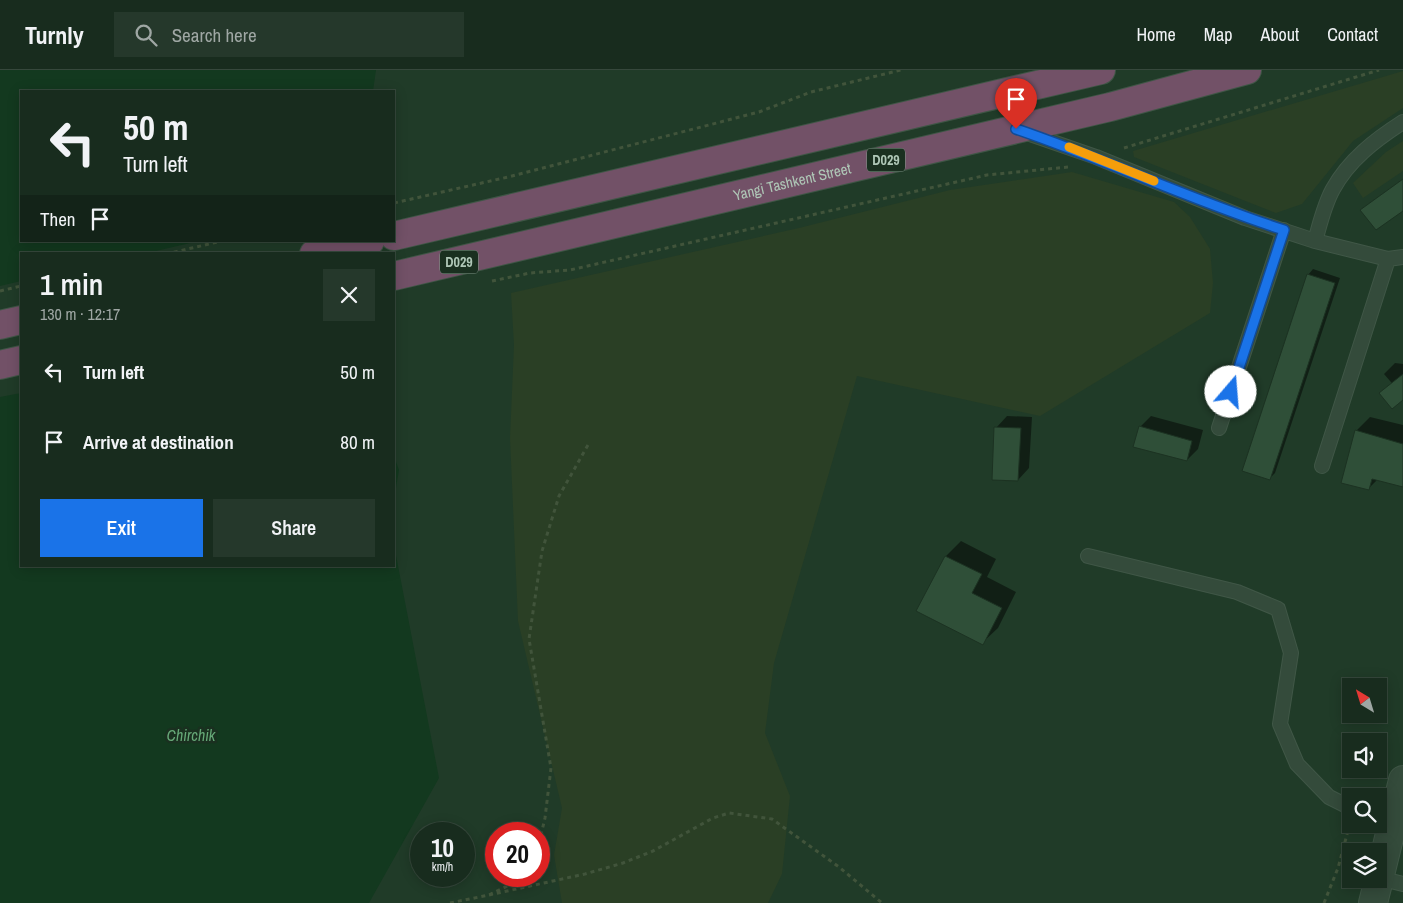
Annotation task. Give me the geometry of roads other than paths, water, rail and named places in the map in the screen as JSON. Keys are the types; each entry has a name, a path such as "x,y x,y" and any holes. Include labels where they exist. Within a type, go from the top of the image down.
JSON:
{"highway":[{"path":"395,236 1101,70"},
{"name":"Yangi Tashkent Street","path":"395,276 524,247 1016,129 1247,70"},
{"path":"323,252 366,242"},
{"path":"0,324 20,320"},
{"path":"0,365 20,360"}],"street":[{"path":"1387,814 1403,780"},
{"path":"1373,903 1377,888"}],"lane":[{"path":"1315,241 1332,191 1346,169 1366,149 1403,122"},
{"path":"1016,129 1096,157 1245,218 1315,241 1388,259 1403,257"},
{"path":"1219,428 1284,230"},
{"path":"1322,466 1388,259"},
{"path":"1088,556 1237,592 1278,609 1291,653 1280,724 1297,764 1329,797 1342,804"},
{"path":"1387,880 1403,884"}],"water":[{"name":"Chirchik","path":"0,70 376,70 373,90 20,90 20,242 364,242 365,252 20,252 20,567 395,567 395,550 439,778 414,822 410,822 410,830 369,903 0,903"},
{"path":"395,459 399,470 395,493"}]}
